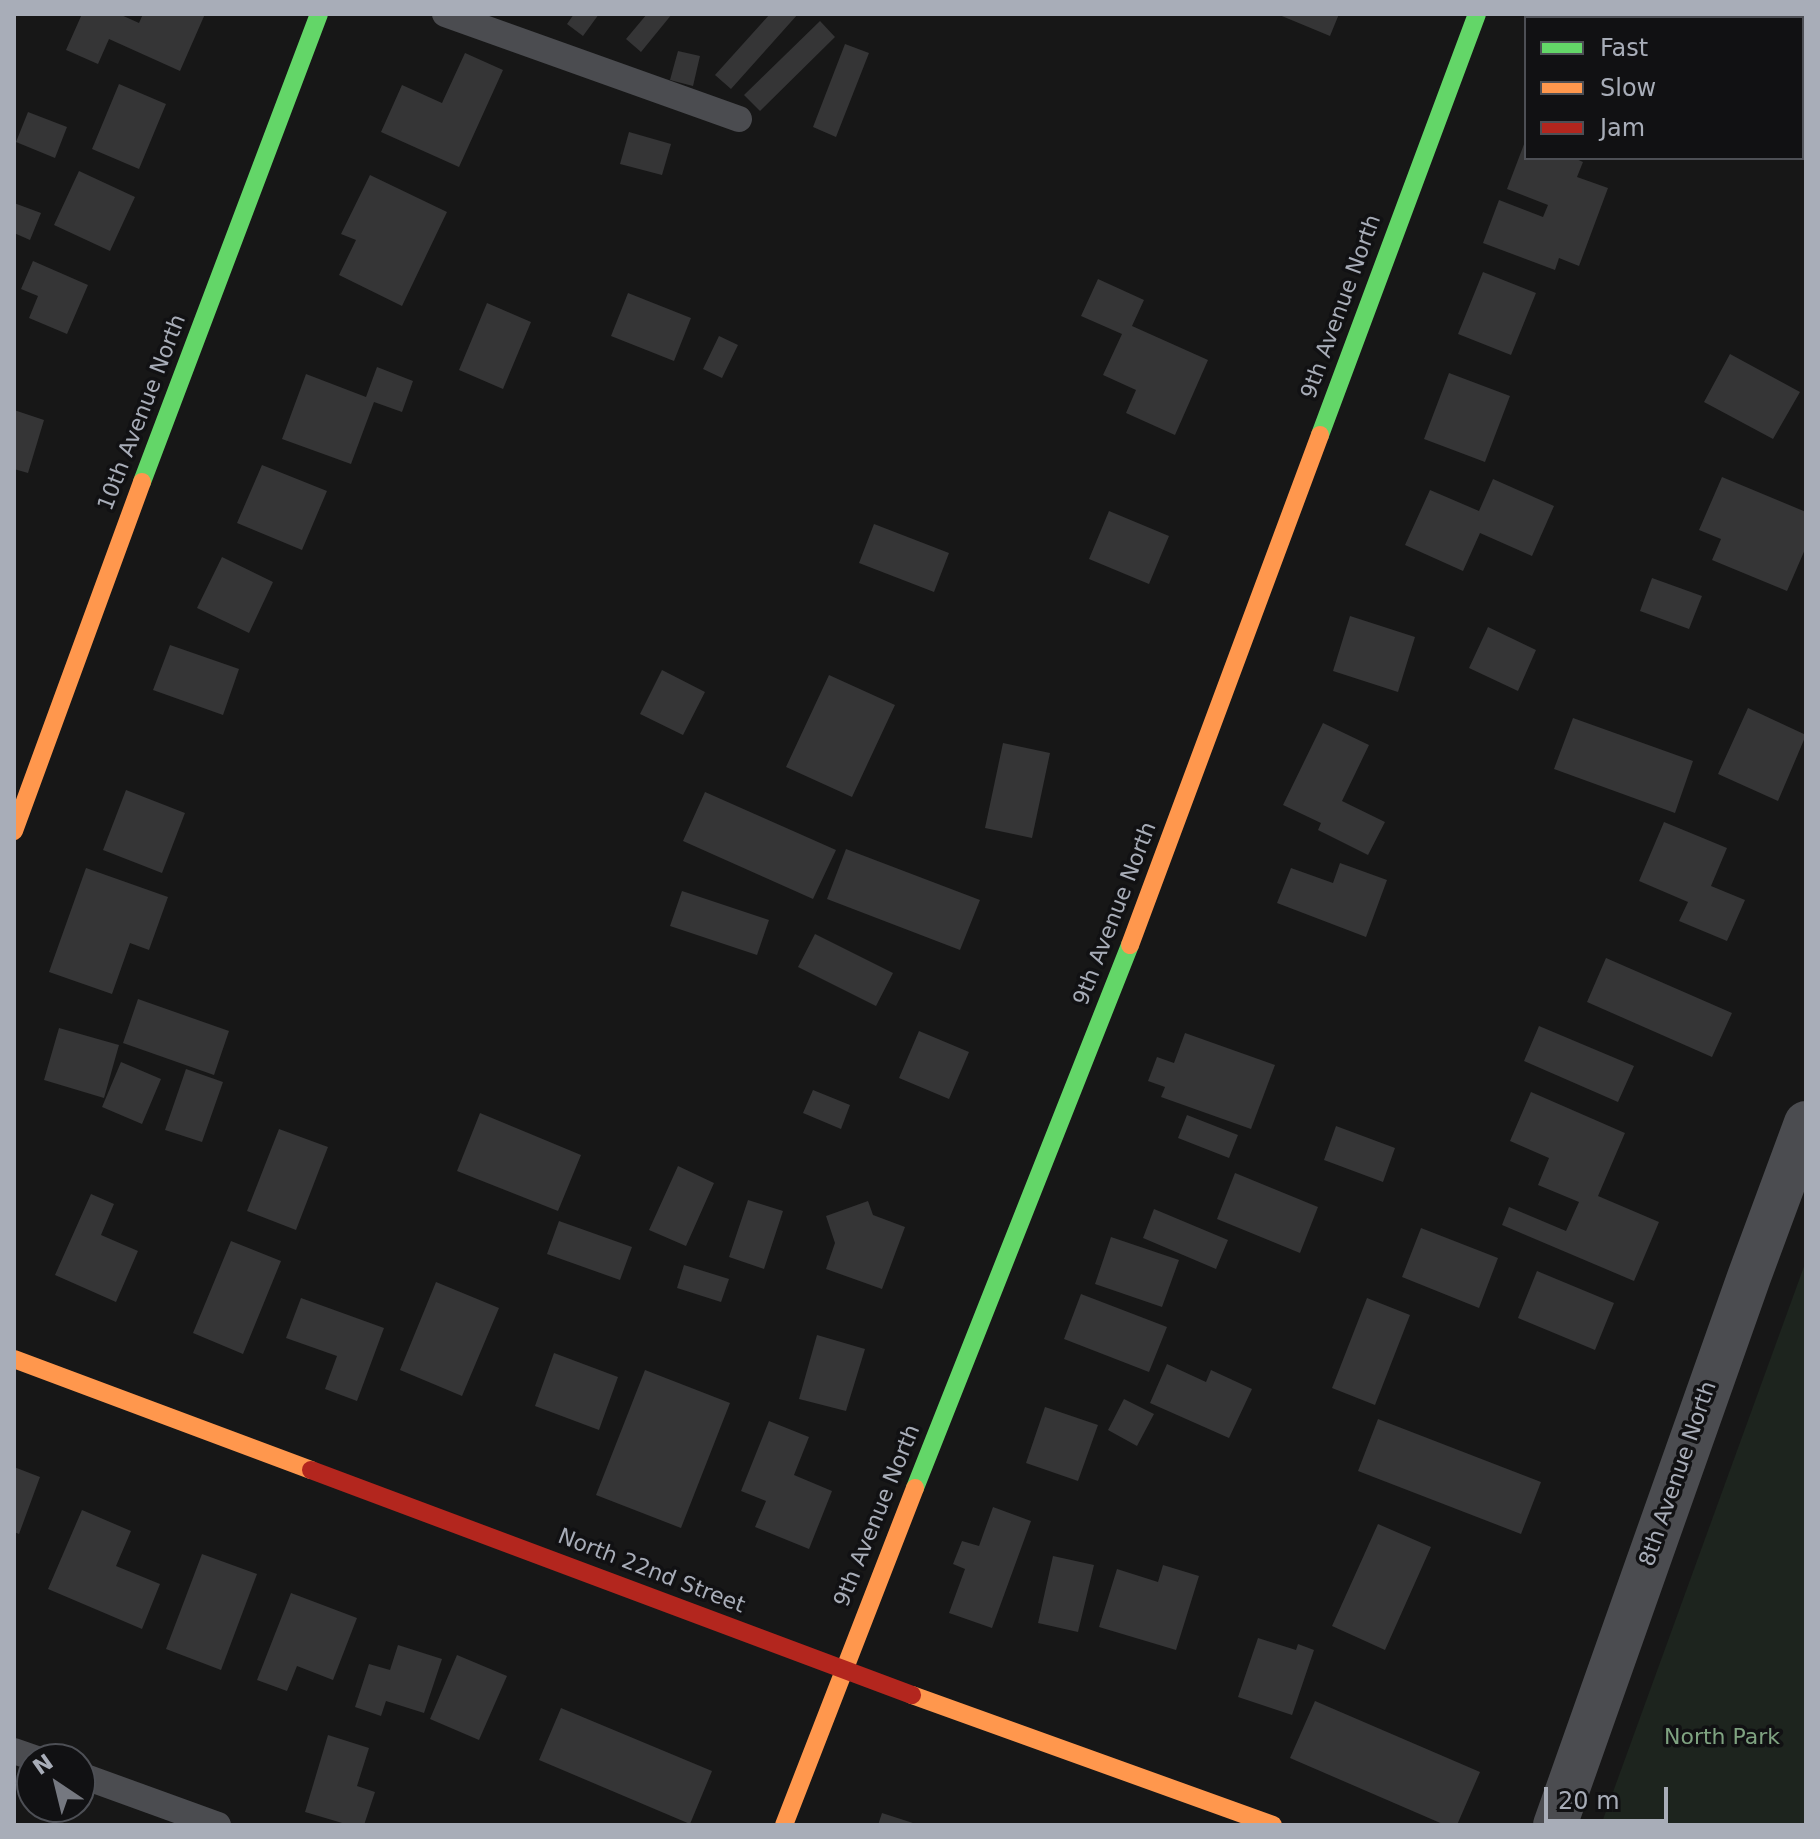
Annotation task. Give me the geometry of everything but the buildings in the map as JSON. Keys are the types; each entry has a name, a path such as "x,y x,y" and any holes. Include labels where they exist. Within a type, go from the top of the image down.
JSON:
{"street":[{"name":"10th Avenue North","path":"14,831 319,14"},
{"name":"9th Avenue North","path":"784,1825 1110,999 1477,14"},
{"name":"8th Avenue North","path":"1555,1825 1806,1123"},
{"name":"North 22nd Street","path":"14,1359 843,1670 1273,1825"}],"lane":[{"path":"445,14 739,119"},
{"path":"96,1781 218,1825"}],"green space":[{"name":"North Park","path":"1806,1261 1806,1825 1601,1825"}],"traffic: fast":[{"path":"142,482 319,14"},
{"path":"1320,435 1477,14"},
{"path":"915,1488 1130,945"}],"traffic: slow":[{"path":"1130,945 1320,435"},
{"path":"14,831 142,482"},
{"path":"14,1359 311,1470"},
{"path":"784,1825 915,1488"},
{"path":"912,1695 1273,1825"}],"traffic: jam":[{"path":"311,1470 912,1695"}]}
